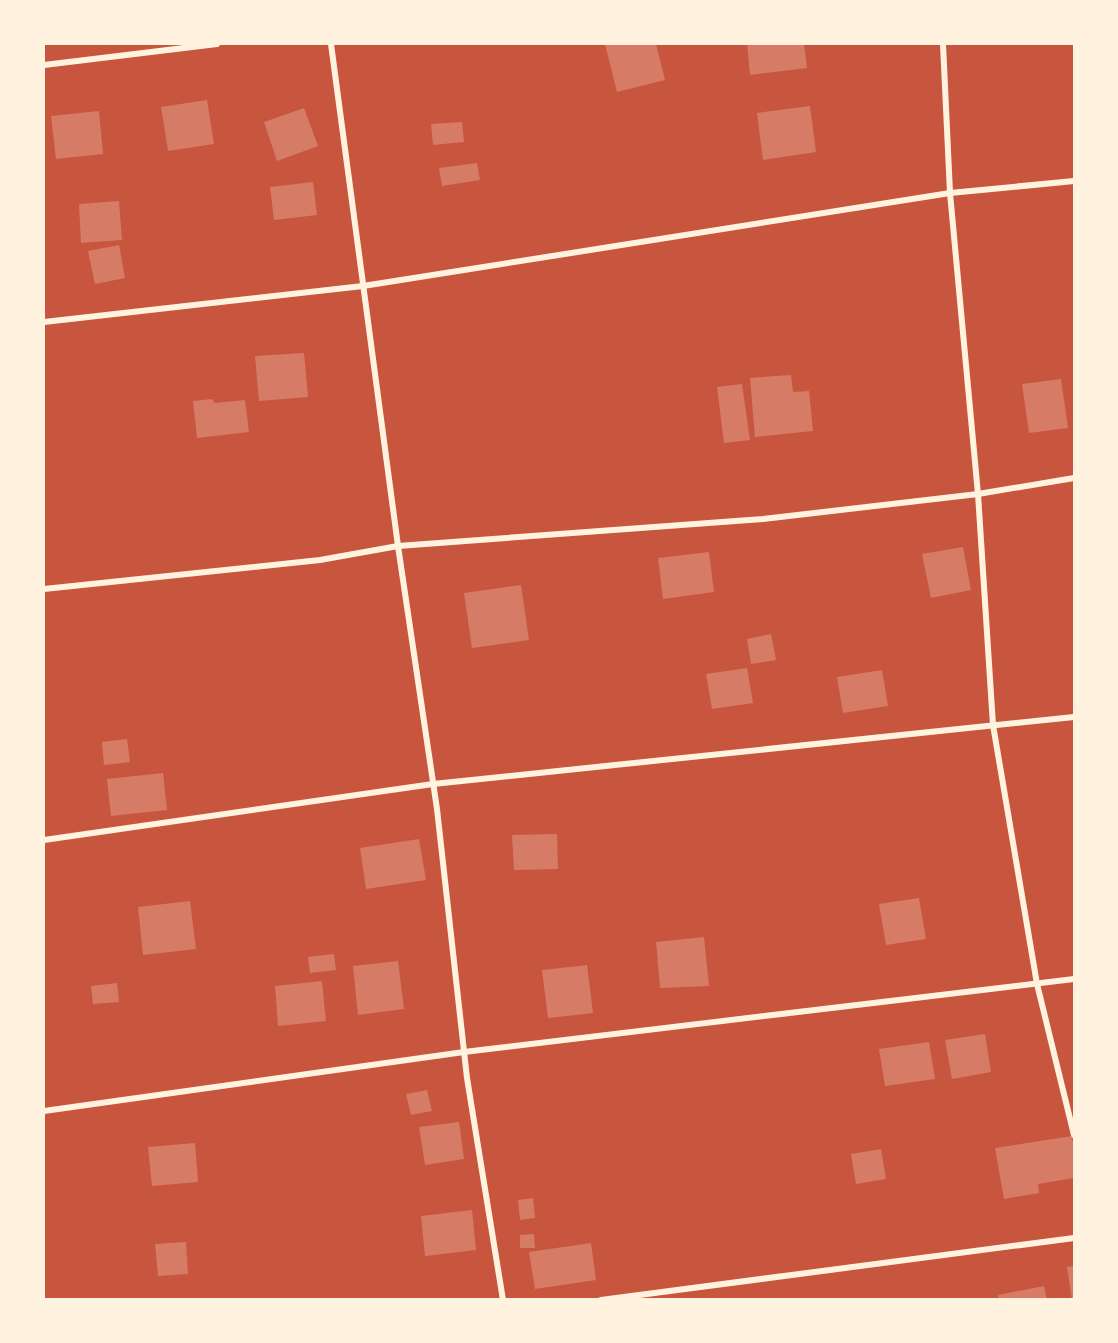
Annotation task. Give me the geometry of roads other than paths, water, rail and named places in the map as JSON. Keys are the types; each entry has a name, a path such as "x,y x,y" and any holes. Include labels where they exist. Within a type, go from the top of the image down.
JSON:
{"street":[{"path":"44,65 217,44"},
{"path":"331,44 398,546 433,784 464,1052 503,1299"},
{"path":"943,44 950,193 978,495 993,725 1037,984 1074,1135"},
{"path":"44,322 363,286 950,193 1074,181"},
{"path":"44,589 320,560 398,546 763,519 978,495 1074,478"},
{"path":"44,840 433,784 1074,717"},
{"path":"44,1111 464,1052 1074,979"},
{"path":"601,1299 1074,1238"}]}
